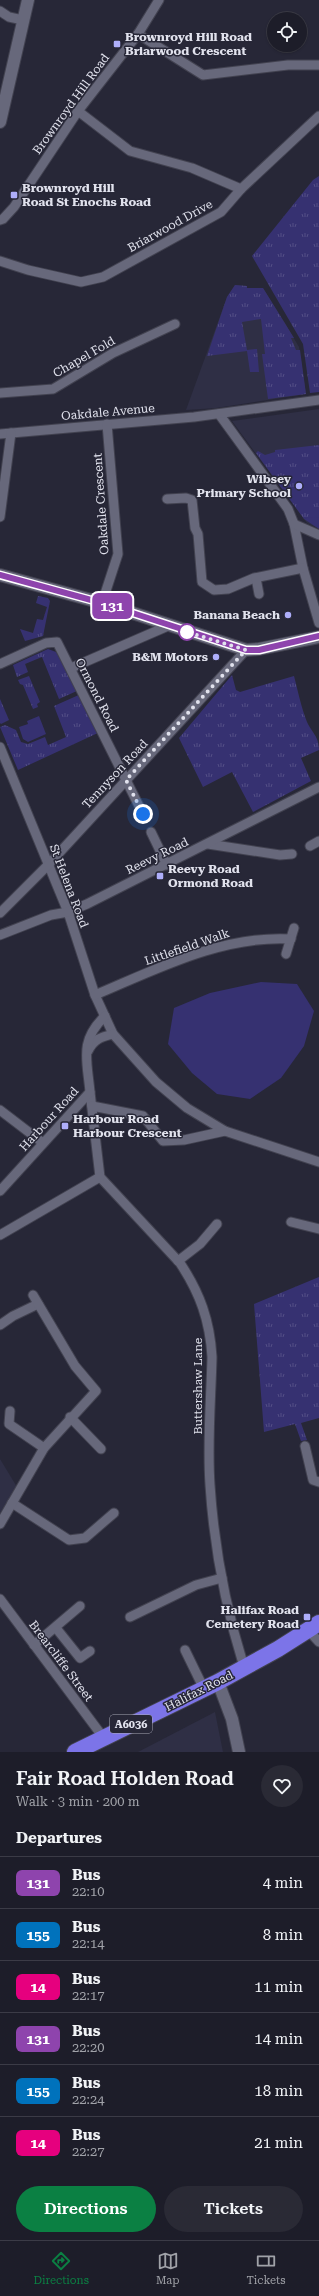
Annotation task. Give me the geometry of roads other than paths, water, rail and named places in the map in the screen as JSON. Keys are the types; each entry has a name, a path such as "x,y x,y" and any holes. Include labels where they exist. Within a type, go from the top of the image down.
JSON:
{"highway":[{"name":"Halifax Road","path":"75,1752 103,1737 211,1686 244,1667 316,1632"}],"main road":[{"path":"0,122 28,0"},
{"path":"0,575 102,603 168,626 246,650 259,650 319,636"},
{"path":"211,1686 232,1719 239,1752"}],"street":[{"name":"Brownroyd Hill Road","path":"0,220 3,219 14,207 78,111 138,34 159,0"},
{"path":"0,11 9,18 23,20"},
{"path":"138,34 203,75 288,65 319,65"},
{"path":"78,111 130,151 192,168 241,189"},
{"name":"Briarwood Drive","path":"0,261 28,270 81,282 103,276 221,212 241,189 319,116"},
{"name":"Chapel Fold","path":"0,393 53,389 113,353 175,324"},
{"name":"Oakdale Avenue","path":"0,434 219,414 319,400"},
{"path":"219,414 288,509 294,524 303,568 319,624"},
{"name":"Oakdale Crescent","path":"102,603 118,554 107,424"},
{"path":"0,517 11,433"},
{"path":"167,500 186,498 192,500 195,528 198,534 200,573 202,582 214,590 228,589 256,578 303,568"},
{"path":"294,524 319,535"},
{"path":"256,578 259,594"},
{"path":"71,668 168,626"},
{"name":"Ormond Road","path":"0,664 46,643 57,642 143,814"},
{"name":"Tennyson Road","path":"0,913 49,864 246,650"},
{"name":"St Helena Road","path":"0,747 68,912 95,995 113,1034 156,1082 187,1108 225,1130 319,1162"},
{"name":"Reevy Road","path":"0,935 51,915 68,912 87,904 167,865 319,787"},
{"path":"151,832 167,865"},
{"path":"310,846 319,841"},
{"path":"208,844 280,855 292,854"},
{"path":"286,954 294,928"},
{"name":"Littlefield Walk","path":"95,995 168,964 235,943 271,938 290,939"},
{"name":"Harbour Road","path":"0,1191 90,1092 87,1053 90,1033 105,1016"},
{"path":"87,1053 92,1043 98,1038 113,1034"},
{"path":"0,1235 100,1177 90,1092"},
{"path":"92,1106 143,1116 163,1141 184,1140 225,1130"},
{"path":"0,1110 43,1143"},
{"name":"Buttershaw Lane","path":"100,1177 178,1261 202,1300 211,1336 210,1484 215,1537 222,1578 244,1667"},
{"path":"291,1222 319,1229"},
{"path":"178,1261 200,1244 217,1224"},
{"path":"0,1524 44,1448 96,1391 75,1366 33,1295"},
{"path":"0,1325 13,1316 38,1304"},
{"path":"10,1411 9,1424 44,1448"},
{"path":"70,1418 102,1449"},
{"path":"305,1446 313,1480 319,1482"},
{"path":"12,1503 69,1540 85,1538 114,1513"},
{"path":"130,1617 196,1584 222,1578"},
{"name":"Brearcliffe Street","path":"0,1599 103,1737"},
{"path":"34,1645 56,1628 80,1606"},
{"path":"56,1628 80,1658 90,1651"},
{"path":"185,1650 211,1686"}],"place":[{"name":"Brownroyd Hill Road Briarwood Crescent","path":"117,44"},
{"name":"Brownroyd Hill Road St Enochs Road","path":"14,195"},
{"name":"Wibsey Primary School","path":"299,486"},
{"name":"Banana Beach","path":"288,615"},
{"name":"B&M Motors","path":"216,657"},
{"name":"Reevy Road Ormond Road","path":"160,876"},
{"name":"Harbour Road Harbour Crescent","path":"65,1126"},
{"name":"Halifax Road Cemetery Road","path":"307,1617"}]}
